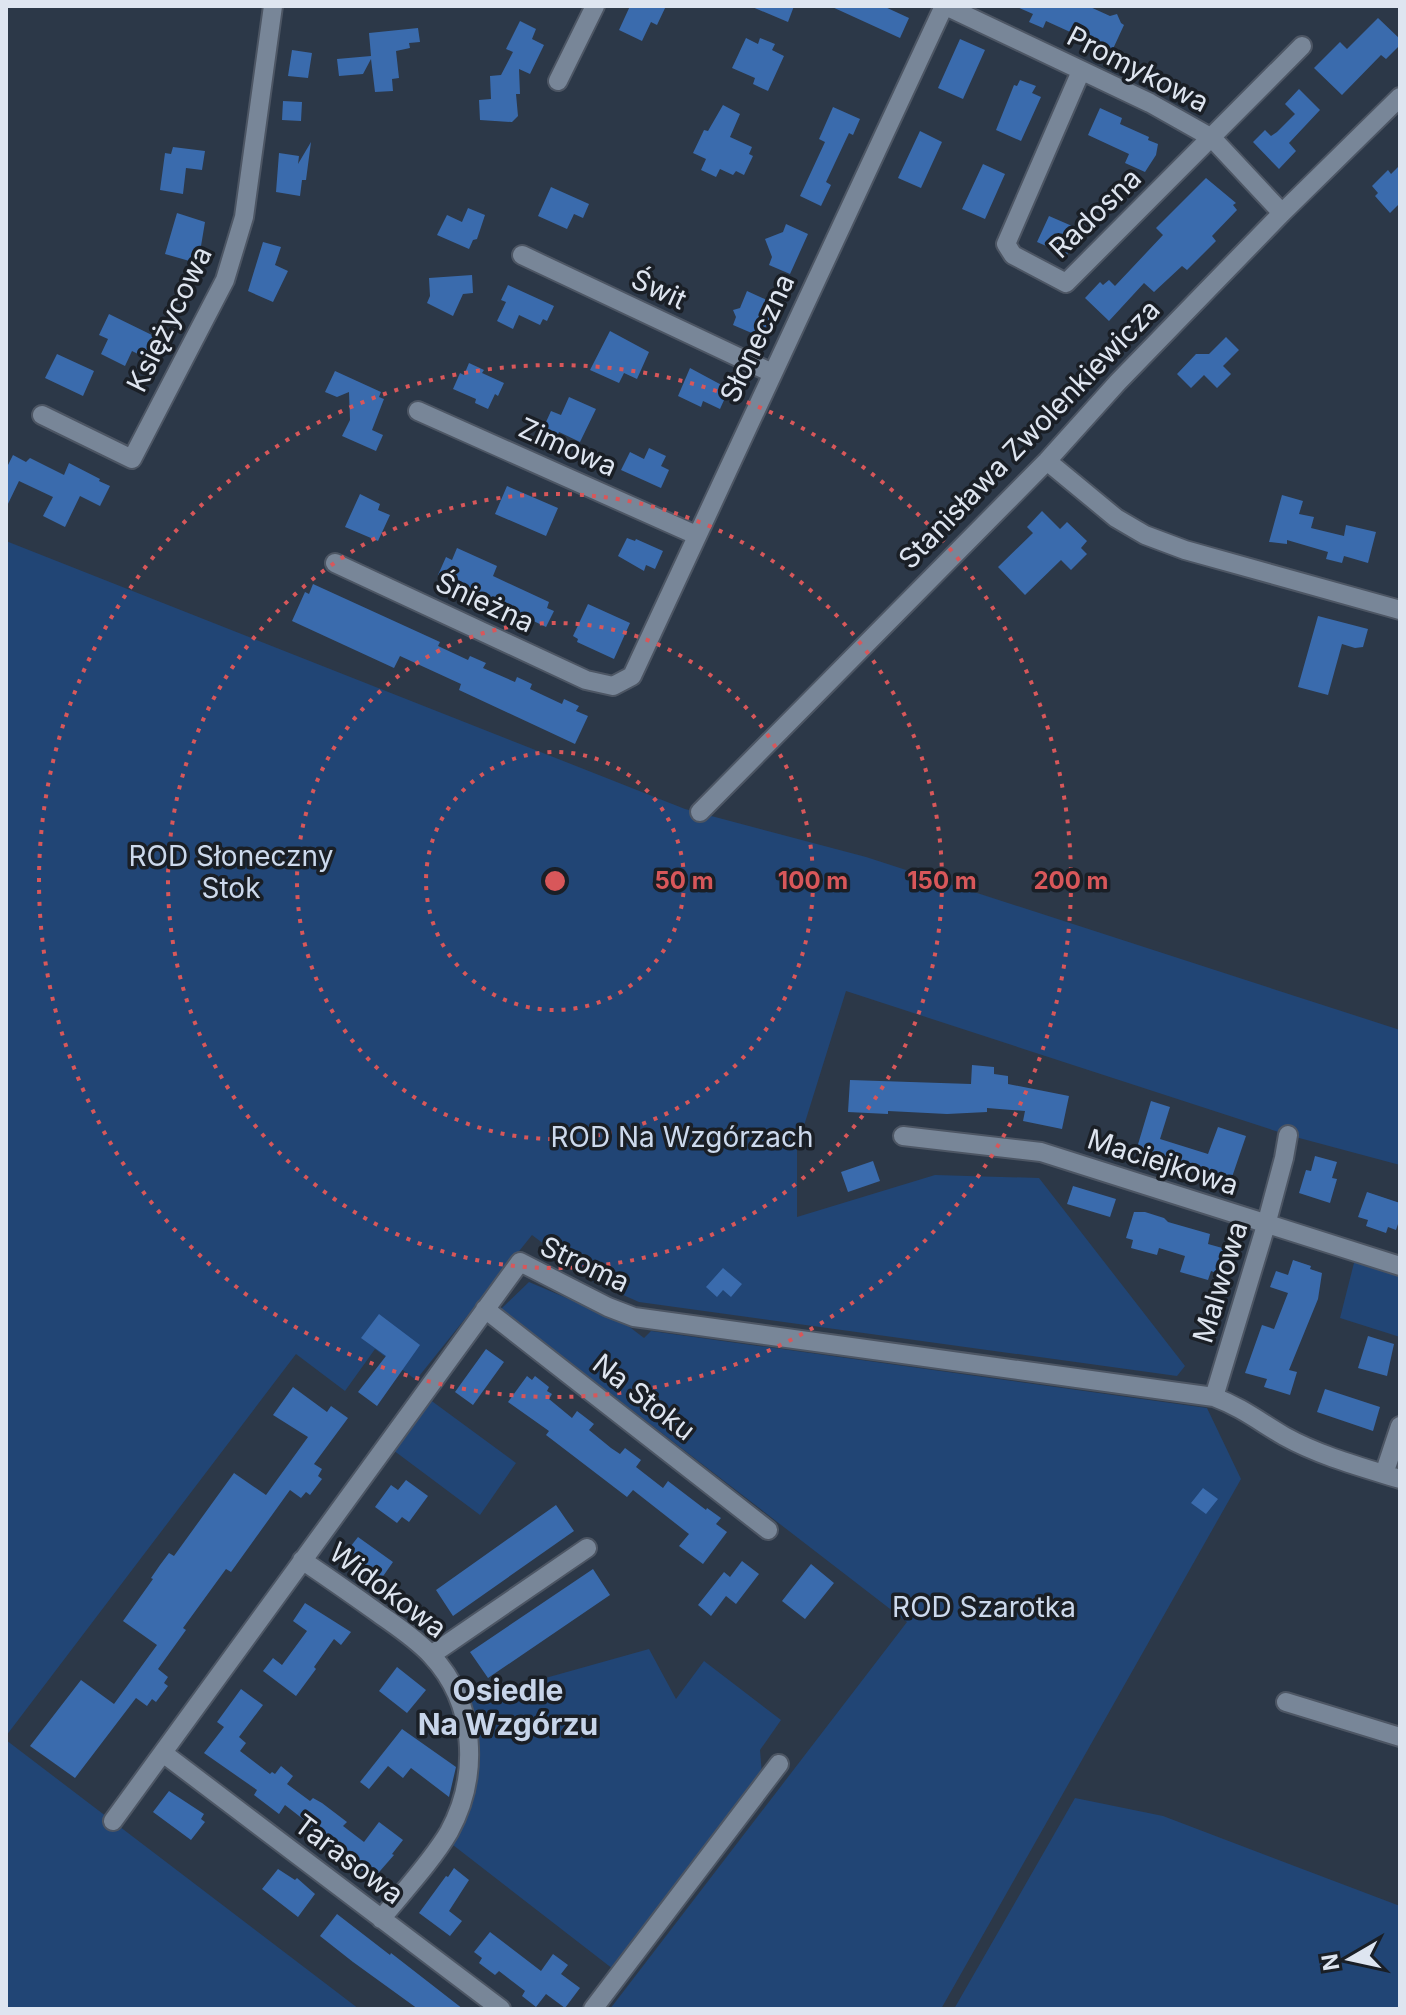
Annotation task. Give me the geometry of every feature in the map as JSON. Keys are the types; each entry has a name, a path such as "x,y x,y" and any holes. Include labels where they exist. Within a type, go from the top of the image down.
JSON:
{"street":[{"name":"Księżycowa","path":"42,415 132,459 225,280 240,230 258,128 273,6"},
{"path":"558,81 595,6"},
{"name":"Promykowa","path":"945,6 1150,103 1212,138 1282,213"},
{"name":"Słoneczna","path":"613,686 632,676 945,6"},
{"path":"1212,138 1302,46"},
{"name":"Radosna","path":"1081,71 1006,244 1013,255 1066,283 1212,138"},
{"name":"Stanisława Zwolenkiewicza","path":"700,812 1047,461 1118,382 1282,213 1400,97"},
{"name":"Świt","path":"522,255 772,373"},
{"name":"Zimowa","path":"418,411 696,535"},
{"path":"1047,461 1116,518 1145,535 1185,550 1400,610"},
{"name":"Śnieżna","path":"335,563 586,680 613,686"},
{"name":"Malwowa","path":"1214,1397 1266,1225 1288,1135"},
{"name":"Maciejkowa","path":"903,1136 1041,1152 1400,1266"},
{"name":"Stroma","path":"113,1821 520,1262 634,1317 1214,1397"},
{"name":"Na Stoku","path":"485,1309 768,1530"},
{"path":"1214,1397 1239,1406 1284,1436 1311,1449 1392,1477 1400,1426"},
{"path":"431,1655 587,1548"},
{"name":"Widokowa","path":"302,1560 414,1639 431,1655 455,1691 467,1724 470,1758 467,1787 459,1811 447,1835 381,1919"},
{"path":"1286,1702 1400,1737"},
{"name":"Tarasowa","path":"163,1753 501,2009"},
{"path":"593,2009 779,1764"}],"green space":[{"path":"6,541 685,809 866,857 1400,1030 1400,1165 1288,1135 846,991 797,1148 797,1217 935,1175 1039,1178 1185,1366 1177,1376 639,1302 594,1282 532,1235 416,1380 375,1349 345,1391 296,1354 6,1736"},
{"path":"1355,1259 1400,1272 1400,1337 1340,1318"},
{"name":"ROD Szarotka","path":"529,1282 623,1322 644,1338 651,1331 1207,1408 1241,1479 941,2009 610,2009 907,1622 501,1309"},
{"path":"429,1399 516,1463 480,1515 393,1450"},
{"path":"649,1649 676,1699 704,1661 781,1720 760,1750 762,1775 613,1969 453,1845 471,1808 478,1774 470,1699"},
{"path":"6,1740 359,2009 6,2009"},
{"path":"1075,1798 1163,1816 1400,1906 1400,2009 954,2009"}],"building":[{"path":"630,6 666,6 657,25 651,22 642,41 619,30"},
{"path":"750,6 794,6 788,22"},
{"path":"830,6 883,6 909,18 900,38"},
{"path":"1015,6 1088,6 1110,16 1117,14 1124,25 1112,51 1046,21 1043,28 1029,22 1033,14"},
{"path":"1378,18 1400,39 1400,45 1386,59 1381,55 1342,95 1314,68 1340,42 1347,49"},
{"path":"520,21 536,29 532,39 544,45 530,74 519,69 520,94 516,94 518,116 512,122 480,120 479,100 491,99 490,76 501,75 513,52 506,49"},
{"path":"418,28 420,42 409,43 410,48 396,51 399,78 392,79 393,91 375,92 371,59 363,74 339,76 337,59 371,56 369,33"},
{"path":"746,38 758,44 760,38 775,44 772,50 784,56 768,91 753,84 755,78 732,68"},
{"path":"960,39 985,50 963,99 938,88"},
{"path":"292,50 312,53 308,78 288,76"},
{"path":"1020,80 1036,86 1032,93 1041,97 1021,141 996,130 1014,85 1017,86"},
{"path":"1299,89 1320,110 1289,143 1296,151 1279,169 1253,142 1265,130 1271,136 1277,132 1295,114 1285,104"},
{"path":"283,101 302,102 301,121 282,120"},
{"path":"723,105 740,114 730,137 752,147 749,154 753,156 744,175 736,171 733,175 720,169 716,177 701,170 706,159 693,153 704,130 708,131"},
{"path":"833,107 860,119 853,135 849,133 826,182 831,185 821,206 800,196 825,142 819,139"},
{"path":"1100,108 1122,118 1120,124 1158,144 1156,155 1145,172 1125,163 1129,154 1088,135"},
{"path":"920,131 942,142 921,188 898,178"},
{"path":"311,142 306,180 302,180 300,196 276,192 279,153 299,156 298,164"},
{"path":"173,147 205,151 202,170 186,168 183,194 160,190 165,153 171,154"},
{"path":"983,164 1005,174 985,219 962,209"},
{"path":"1400,165 1400,203 1390,213 1375,196 1378,193 1372,186 1388,170 1391,174"},
{"path":"1206,178 1236,203 1233,205 1237,210 1212,236 1216,241 1187,270 1182,266 1154,292 1144,283 1109,321 1085,298 1100,282 1103,285 1109,280 1115,286 1163,235 1156,228"},
{"path":"551,187 589,204 583,218 574,214 567,229 538,216"},
{"path":"468,208 485,215 477,239 473,240 469,249 437,235 447,215 462,222"},
{"path":"177,213 205,222 200,252 196,251 193,262 165,254"},
{"path":"1049,216 1079,229 1067,255 1037,242"},
{"path":"786,224 808,234 790,274 769,265 772,257 765,239 783,232"},
{"path":"263,242 281,247 275,265 288,271 273,302 248,291"},
{"path":"472,275 473,293 463,294 453,316 427,303 430,296 429,278"},
{"path":"508,285 554,306 547,321 543,319 540,325 519,315 513,329 497,321 506,302 501,300"},
{"path":"747,291 767,300 760,314 770,318 761,337 733,325 736,317 733,310 740,308"},
{"path":"109,314 156,337 146,358 132,351 125,366 101,354 108,339 99,335"},
{"path":"610,331 649,352 637,379 624,373 619,383 590,370"},
{"path":"1226,337 1239,350 1223,366 1231,374 1217,388 1204,375 1191,388 1177,374 1196,354 1209,354"},
{"path":"57,354 94,371 83,396 45,378"},
{"path":"469,363 504,383 488,409 475,403 476,399 453,389 460,373 464,375"},
{"path":"690,368 729,389 720,409 703,401 701,407 678,396"},
{"path":"335,371 381,392 379,397 384,399 372,430 383,435 376,451 342,436 350,420 349,392 337,397 325,392"},
{"path":"569,397 596,409 580,442 559,432 556,440 541,433 551,411 561,415"},
{"path":"649,448 666,456 661,466 669,470 661,488 621,470 630,452 644,459"},
{"path":"13,455 26,462 30,458 64,475 69,463 110,486 100,506 80,496 65,527 43,516 53,497 19,481 6,508 6,469"},
{"path":"507,486 558,508 546,536 495,514"},
{"path":"360,494 380,504 378,510 390,515 378,541 345,527"},
{"path":"1282,495 1303,501 1299,514 1314,517 1311,528 1344,536 1346,525 1376,532 1368,563 1344,556 1342,563 1326,559 1328,552 1287,540 1287,544 1269,542"},
{"path":"1042,511 1060,529 1067,522 1087,541 1081,548 1087,554 1071,570 1061,560 1025,595 998,567 1033,533 1027,527"},
{"path":"627,538 663,551 655,569 646,565 644,571 618,556"},
{"path":"457,548 497,566 493,576 549,602 547,608 554,611 546,627 438,575 446,557 452,560"},
{"path":"313,584 440,642 438,646 468,660 470,656 486,663 483,668 515,682 517,677 532,684 530,689 562,704 564,699 579,706 576,711 588,716 575,744 459,690 461,684 400,656 394,668 292,621 305,592 309,594"},
{"path":"588,604 630,623 614,659 577,642 578,639 573,636"},
{"path":"1318,616 1368,629 1363,647 1342,644 1328,695 1298,687"},
{"path":"972,1065 994,1067 994,1074 1008,1076 1008,1084 1069,1096 1062,1129 1023,1121 1025,1111 987,1108 987,1112 947,1114 848,1112 850,1080 971,1084"},
{"path":"1151,1101 1170,1107 1160,1139 1208,1154 1218,1127 1246,1136 1231,1180 1136,1151"},
{"path":"1315,1156 1337,1162 1332,1178 1337,1179 1330,1203 1299,1193 1306,1170 1311,1171"},
{"path":"873,1161 880,1181 848,1192 841,1172"},
{"path":"1073,1186 1116,1199 1110,1217 1067,1204"},
{"path":"1367,1192 1400,1203 1396,1230 1388,1227 1386,1233 1366,1226 1368,1220 1358,1217"},
{"path":"1134,1212 1145,1212 1210,1234 1208,1244 1226,1249 1219,1274 1211,1271 1208,1280 1180,1272 1185,1256 1159,1248 1157,1255 1131,1248 1133,1240 1126,1238"},
{"path":"1293,1260 1322,1273 1318,1299 1289,1370 1297,1372 1290,1395 1264,1387 1267,1379 1245,1373 1262,1325 1274,1329 1288,1293 1270,1287 1276,1271 1288,1275"},
{"path":"723,1268 742,1284 731,1297 723,1290 717,1297 706,1287"},
{"path":"379,1314 420,1345 377,1406 358,1392 386,1356 361,1338"},
{"path":"1368,1336 1394,1344 1387,1376 1358,1368"},
{"path":"486,1349 504,1362 473,1405 455,1392"},
{"path":"527,1376 532,1380 535,1376 549,1387 547,1391 552,1394 549,1399 572,1418 577,1411 594,1424 589,1430 611,1448 620,1454 625,1448 641,1460 636,1467 663,1488 668,1481 721,1518 716,1524 727,1532 703,1564 679,1546 689,1534 633,1490 627,1497 546,1435 549,1431 508,1402"},
{"path":"293,1387 327,1412 331,1406 348,1418 314,1464 322,1469 318,1476 322,1479 310,1495 306,1492 301,1498 290,1490 231,1572 226,1569 183,1628 186,1630 158,1669 168,1677 164,1683 168,1686 156,1702 152,1699 147,1706 136,1698 75,1778 30,1746 81,1680 114,1704 157,1645 123,1621 160,1565 169,1553 174,1556 234,1473 266,1495 308,1437 273,1415"},
{"path":"1325,1389 1380,1407 1373,1431 1317,1412"},
{"path":"406,1480 428,1496 409,1522 402,1517 397,1523 375,1507 391,1485 398,1490"},
{"path":"1203,1488 1218,1499 1206,1514 1191,1503"},
{"path":"556,1505 574,1531 453,1616 436,1590"},
{"path":"358,1537 393,1562 379,1582 343,1556"},
{"path":"742,1561 759,1574 736,1604 726,1596 711,1616 698,1605 724,1572 730,1577"},
{"path":"811,1564 834,1583 805,1619 782,1601"},
{"path":"593,1569 610,1595 488,1678 470,1652"},
{"path":"305,1603 351,1632 341,1645 334,1639 296,1696 263,1671 273,1658 282,1665 307,1631 293,1621"},
{"path":"397,1667 426,1690 407,1713 379,1691"},
{"path":"241,1689 263,1705 239,1737 246,1743 240,1751 270,1774 275,1774 281,1766 293,1776 287,1784 310,1801 313,1798 322,1803 347,1822 343,1826 364,1842 379,1822 403,1840 373,1879 357,1867 359,1864 306,1825 308,1823 285,1805 279,1814 254,1795 257,1790 204,1753 224,1727 217,1722"},
{"path":"402,1729 456,1767 449,1797 411,1768 403,1778 388,1766 369,1789 360,1782"},
{"path":"169,1791 204,1814 201,1819 205,1822 191,1840 153,1812"},
{"path":"454,1868 469,1880 449,1911 462,1921 450,1936 419,1913"},
{"path":"278,1869 295,1880 297,1878 315,1894 298,1917 262,1889"},
{"path":"337,1914 463,2009 418,2009 353,1962 320,1936"},
{"path":"490,1932 541,1971 553,1954 568,1965 561,1974 580,1988 565,2008 546,1994 536,2007 522,1996 525,1991 499,1971 495,1975 479,1963 482,1958 474,1952"}],"district":[{"name":"Osiedle Na Wzgórzu","path":"508,1707"}],"park label":[{"name":"ROD Słoneczny Stok","path":"231,872"},
{"name":"ROD Na Wzgórzach","path":"682,1137"}]}
